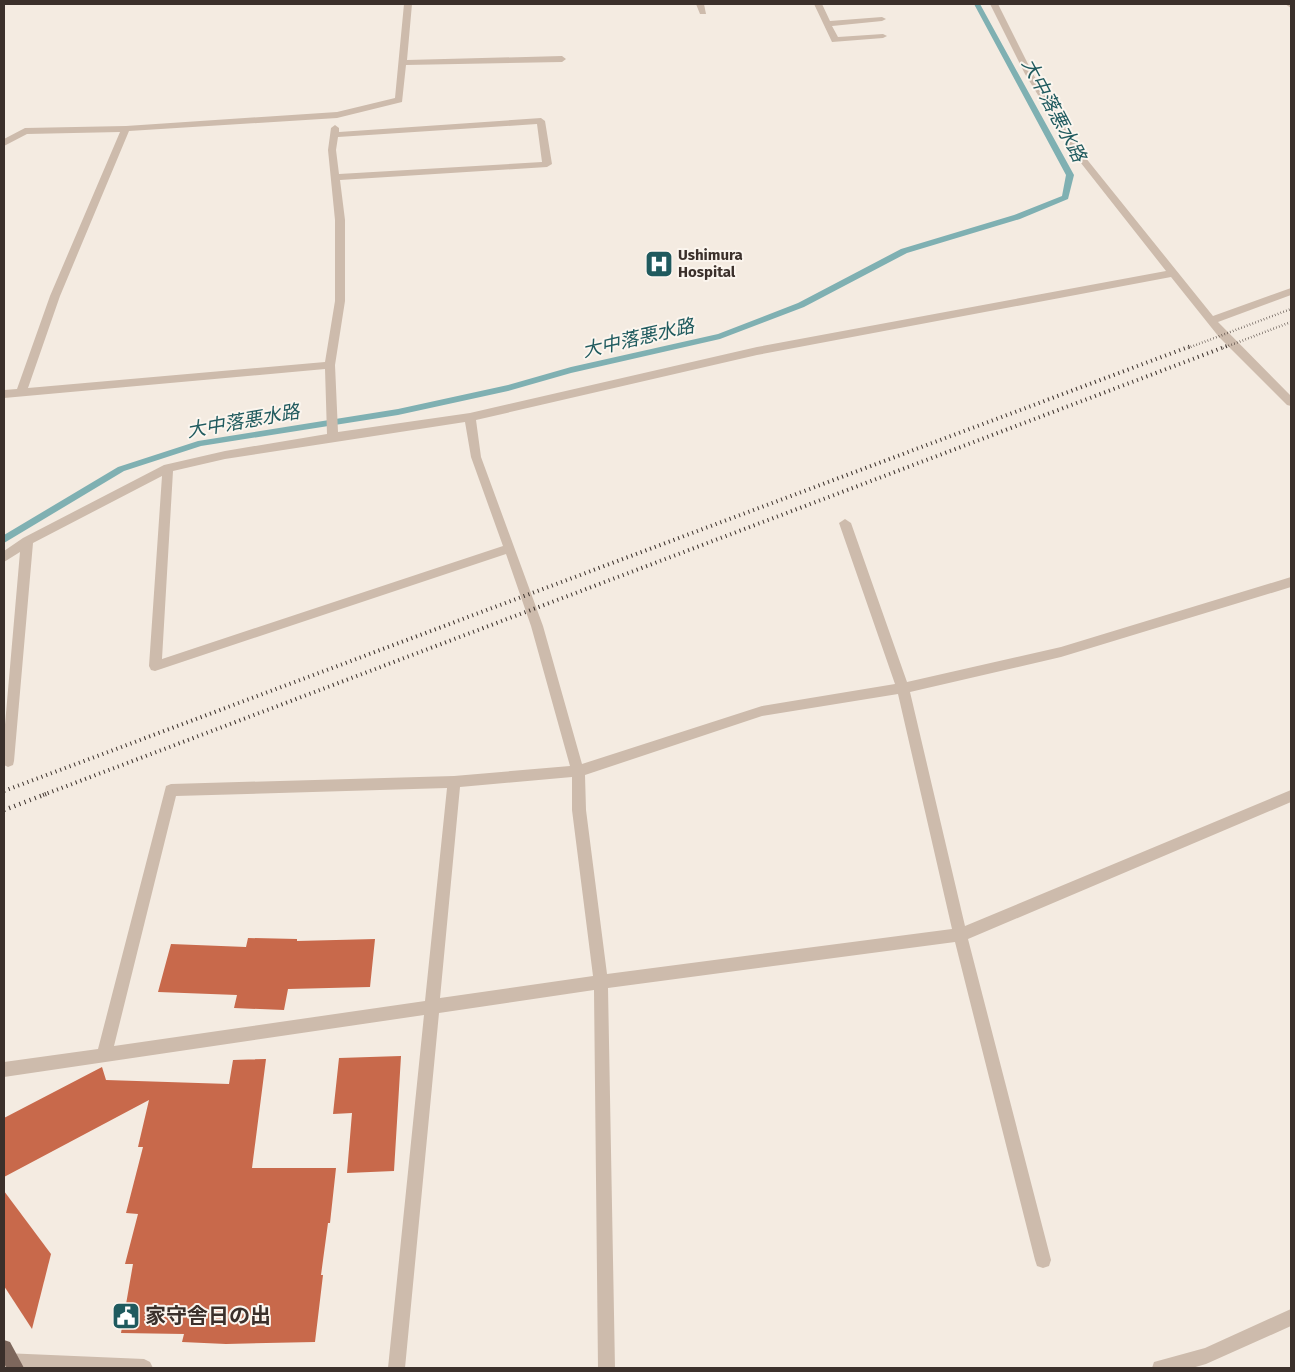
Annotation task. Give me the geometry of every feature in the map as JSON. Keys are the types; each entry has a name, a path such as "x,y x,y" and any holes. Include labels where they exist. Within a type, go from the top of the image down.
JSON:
{"street":[{"path":"4,142 25,131 126,129 337,115 399,100 408,4"},
{"path":"818,4 835,40 883,36"},
{"path":"994,4 1029,74 1081,158 1224,335 1291,402"},
{"path":"828,24 882,19"},
{"path":"401,63 562,59"},
{"path":"333,436 330,365 340,301 340,220 332,150 337,115"},
{"path":"334,135 542,121 547,164 335,177"},
{"path":"21,392 55,296 126,129"},
{"path":"4,557 27,541 168,468 225,455 333,436 470,418 767,350 1173,273"},
{"path":"1212,320 1291,291"},
{"path":"4,394 330,365"},
{"path":"470,418 476,457 537,626 578,771 579,810 601,982 607,1368"},
{"path":"168,468 155,666 510,548"},
{"path":"845,523 902,688 960,935 1043,1260"},
{"path":"8,761 27,541"},
{"path":"104,1056 171,790 454,782 578,771 762,710 902,688 1061,652 1291,582"},
{"path":"397,1368 434,1007 454,782"},
{"path":"4,1070 601,982 960,935 1291,796"},
{"path":"1160,1368 1206,1356 1291,1317"},
{"path":"9,1360 144,1368"}],"building":[{"path":"248,938 297,939 297,941 375,939 370,987 288,989 284,1010 234,1008 237,995 158,992 171,944 246,947"},
{"path":"401,1056 394,1171 347,1173 352,1113 333,1114 339,1058"},
{"path":"266,1059 252,1168 336,1168 330,1223 328,1223 321,1275 323,1275 315,1342 226,1344 182,1342 184,1334 121,1333 133,1264 125,1264 138,1214 126,1213 143,1147 138,1147 149,1100 4,1177 4,1118 102,1067 106,1080 229,1084 233,1060"},
{"path":"4,1191 51,1254 32,1329 4,1286"}],"waterway":[{"name":"大中落悪水路","path":"4,539 121,469 201,443 398,412 508,388 571,370 720,336 801,305 904,251 1017,217 1065,197 1070,175 977,4"}],"railway":[{"path":"1188,348 1291,309"},
{"path":"1223,348 1291,322"},
{"path":"4,791 1191,346"},
{"path":"43,795 1227,346"},
{"path":"4,810 46,794"}],"place":[{"name":"Ushimura Hospital","path":"659,264"},
{"name":"家守舎日の出","path":"126,1316"}]}
